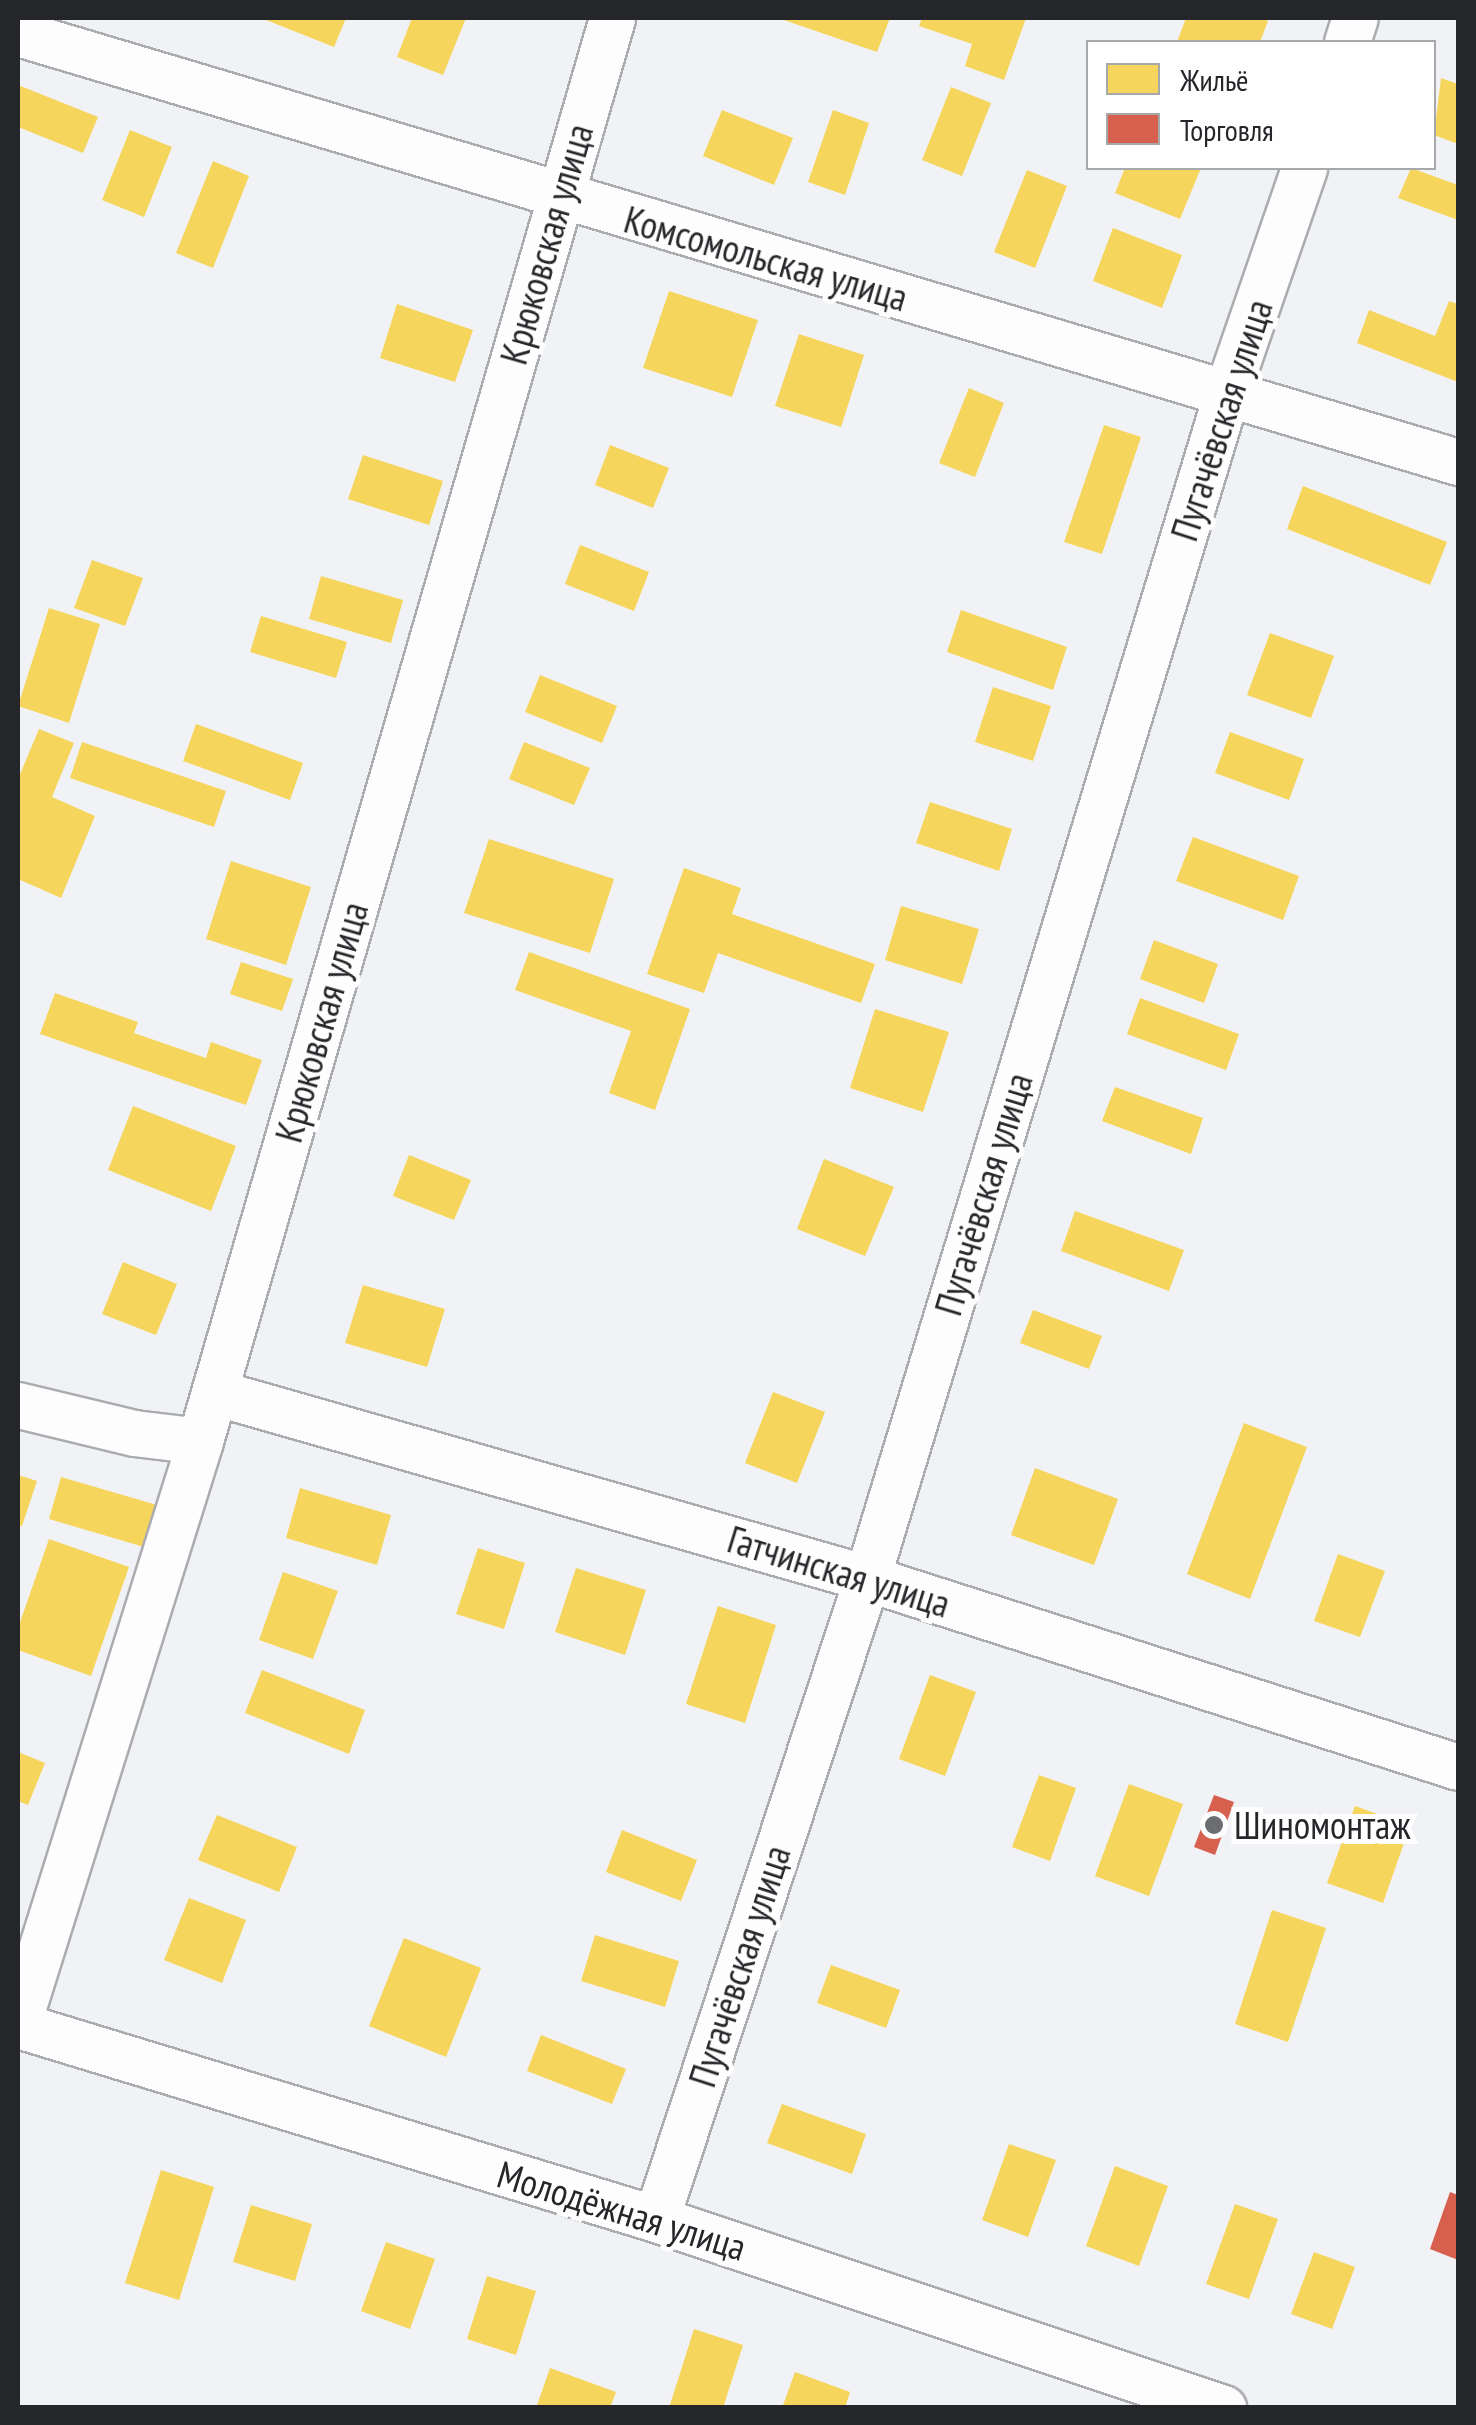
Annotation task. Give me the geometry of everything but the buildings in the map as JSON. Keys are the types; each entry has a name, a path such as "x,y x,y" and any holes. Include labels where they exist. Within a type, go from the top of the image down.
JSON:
{"street":[{"name":"Крюковская улица","path":"18,2024 28,1954 200,1441 612,18"},
{"name":"Комсомольская улица","path":"18,33 558,199 1228,390 1458,462"},
{"name":"Пугачёвская улица","path":"656,2219 866,1578 1228,390 1303,170"},
{"name":"Гатчинская улица","path":"214,1392 866,1578 1458,1767"},
{"path":"18,1404 134,1433 200,1441"},
{"name":"Молодёжная улица","path":"18,2024 656,2219 1223,2408"}],"place":[{"name":"Шиномонтаж","path":"1214,1825"}]}
